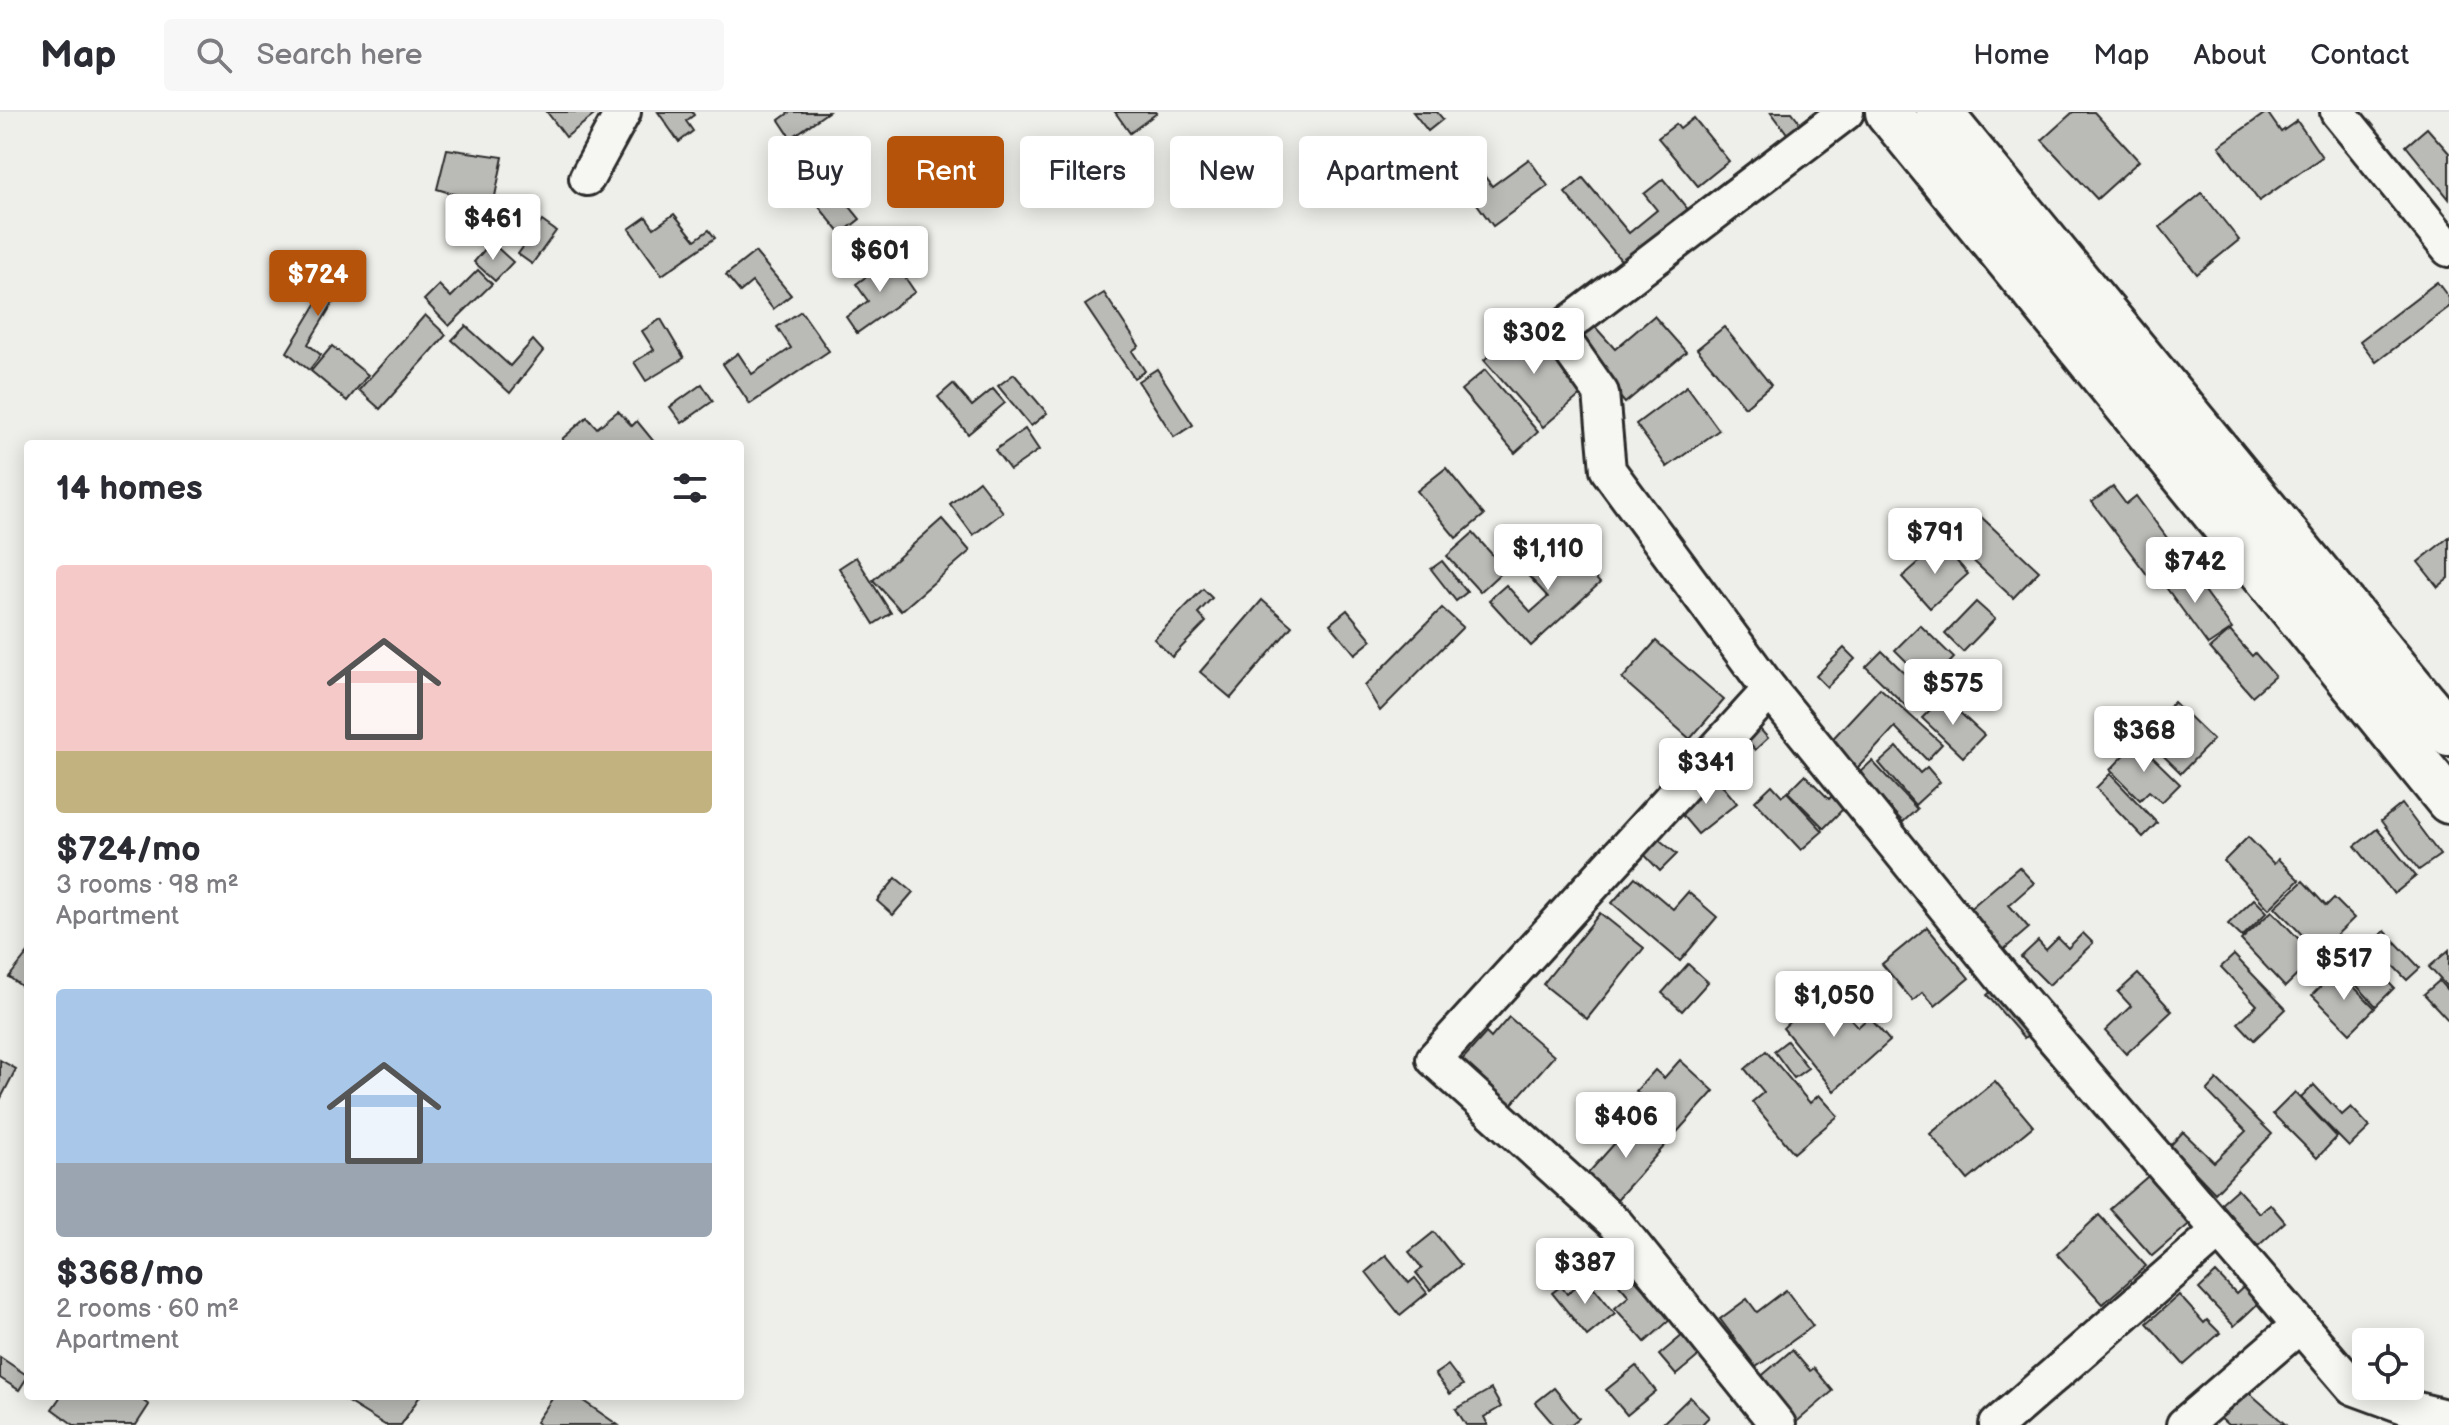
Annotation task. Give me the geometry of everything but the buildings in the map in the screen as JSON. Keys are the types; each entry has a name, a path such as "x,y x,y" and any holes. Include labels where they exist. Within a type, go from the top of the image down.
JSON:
{"main road":[{"path":"1888,112 2449,801"},
{"path":"1939,112 2449,733"}],"street":[{"path":"587,178 623,112"},
{"path":"1846,112 1558,332 1601,393 1608,470 1770,690 2007,983 2353,1387 2407,1417 2449,1418"},
{"path":"2338,112 2449,249"},
{"path":"1770,690 1434,1059 1616,1224 1778,1425"},
{"path":"1997,1425 2219,1231"},
{"path":"2184,1425 2300,1325"}]}
